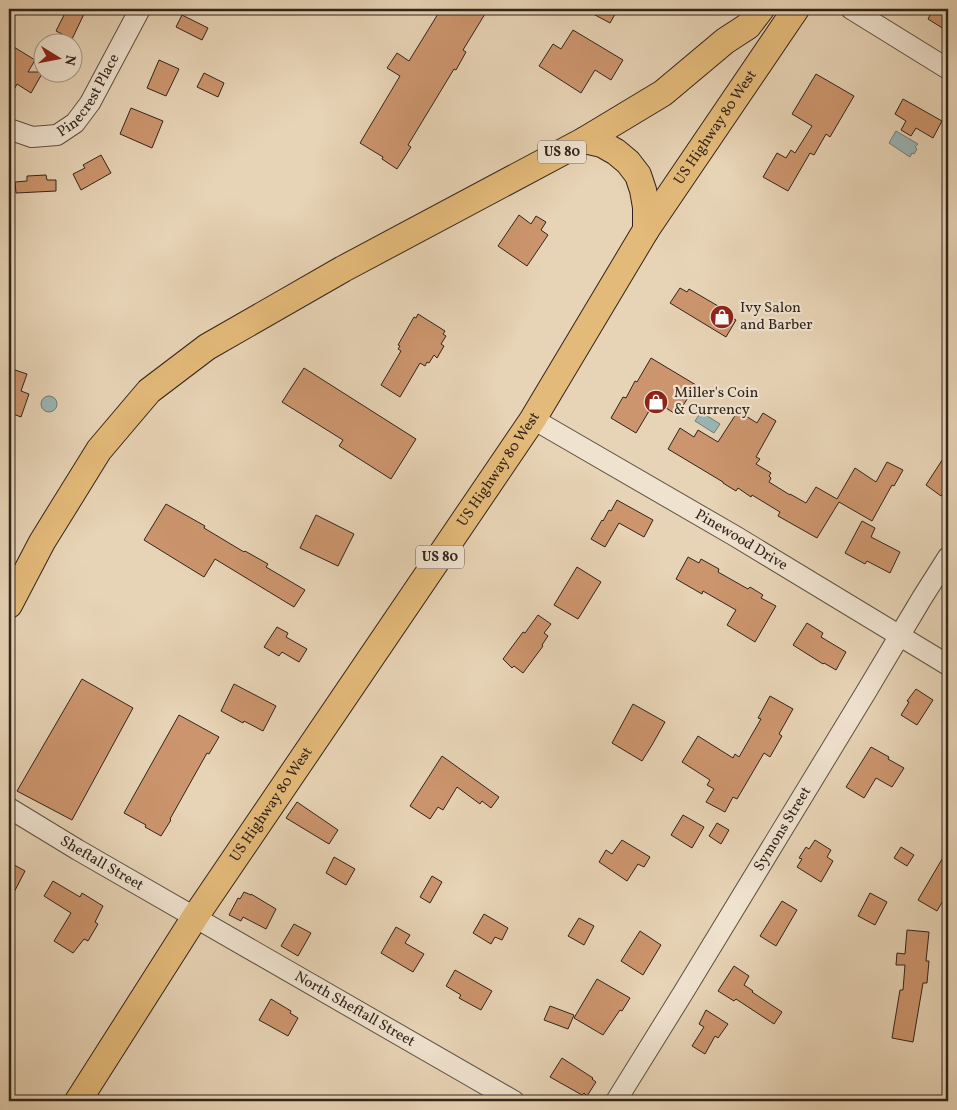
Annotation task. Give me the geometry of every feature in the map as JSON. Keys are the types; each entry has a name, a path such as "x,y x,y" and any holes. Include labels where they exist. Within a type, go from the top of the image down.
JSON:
{"main road":[{"name":"US 80","path":"9,605 42,542 98,450 149,391 224,337 343,269 585,140 663,93 725,41 748,26 761,9"},
{"name":"US Highway 80 West","path":"78,1101 195,917 533,419 646,230 796,9"},
{"path":"585,140 602,144 616,152 628,162 638,175 646,206 646,230"}],"street":[{"name":"Pinecrest Place","path":"9,129 32,137 57,135 76,123 90,103 140,9"},
{"path":"851,9 948,69"},
{"name":"Pinewood Drive","path":"533,419 727,531 948,665"},
{"name":"Symons Street","path":"616,1101 948,556"},
{"name":"Sheftall Street","path":"9,808 195,917"},
{"name":"North Sheftall Street","path":"195,917 514,1101"}],"water":[{"path":"896,131 918,144 915,147 917,149 914,154 912,153 910,157 889,143"},
{"path":"46,396 52,396 57,401 55,410 46,412 41,407 41,401"},
{"path":"701,412 720,424 714,433 695,421"}],"building":[{"path":"67,9 78,9 85,12 75,32 56,31"},
{"path":"441,9 488,9 463,50 466,52 456,70 454,69 408,145 411,147 397,169 382,159 383,157 360,143 400,76 387,68 397,53 409,61"},
{"path":"584,9 618,9 610,23"},
{"path":"933,9 948,9 948,21 944,29 928,19"},
{"path":"182,15 208,28 202,40 176,27"},
{"path":"573,30 623,60 611,80 595,70 581,93 539,66 553,44 561,49"},
{"path":"9,44 32,58 32,65 28,72 32,72 32,82 37,82 31,93 17,84 9,99"},
{"path":"159,60 179,69 166,96 147,88"},
{"path":"204,73 224,83 218,97 197,87"},
{"path":"816,74 854,96 830,137 826,134 814,155 810,153 788,191 763,177 777,153 786,158 791,150 795,153 812,126 792,114"},
{"path":"903,99 942,121 933,138 916,128 911,136 901,130 906,121 895,114"},
{"path":"131,108 163,121 152,148 120,134"},
{"path":"101,155 111,173 81,190 73,174 85,168 83,165"},
{"path":"46,175 47,180 56,180 56,191 16,193 15,182 27,181 27,176"},
{"path":"519,215 531,224 536,216 546,222 541,230 548,235 527,266 498,246"},
{"path":"680,288 687,292 689,289 730,313 728,315 736,320 726,337 670,303"},
{"path":"418,314 445,331 443,334 446,336 441,344 444,346 437,358 434,355 425,366 420,363 400,397 381,385 401,351 398,349 400,346 398,345 414,317 416,318"},
{"path":"651,358 696,385 677,415 655,401 636,433 611,418 623,397 626,398 635,381 637,382"},
{"path":"9,368 27,374 21,391 29,394 21,417 13,414 11,422 9,421"},
{"path":"304,368 416,439 391,479 339,446 343,440 282,402"},
{"path":"738,411 757,423 763,413 776,421 756,457 760,459 756,464 771,473 769,482 806,503 816,487 837,499 855,468 876,482 887,462 903,470 894,486 892,485 872,521 839,502 817,538 778,516 780,512 752,495 751,497 738,488 736,491 668,449 680,428 694,437 698,430 718,442"},
{"path":"948,451 948,486 941,496 926,485"},
{"path":"617,500 653,520 644,537 619,523 605,547 591,539"},
{"path":"166,504 205,526 204,528 244,552 268,564 266,567 305,590 294,607 215,559 204,577 144,540"},
{"path":"316,515 354,534 338,566 300,548"},
{"path":"862,521 875,528 871,537 900,552 890,573 867,561 865,564 845,553"},
{"path":"688,557 699,563 701,559 719,569 718,572 748,589 750,587 763,595 761,598 776,606 755,642 727,625 736,610 703,591 702,594 676,579"},
{"path":"577,567 601,582 578,619 554,605"},
{"path":"538,615 551,624 544,633 548,636 523,673 514,666 512,668 503,659"},
{"path":"807,623 823,633 821,637 846,652 836,670 793,645"},
{"path":"277,627 288,633 286,637 307,649 299,662 282,652 279,656 264,647"},
{"path":"82,679 133,708 72,820 17,791"},
{"path":"234,684 276,706 263,731 221,711"},
{"path":"916,689 933,700 917,725 901,715 909,702 907,701"},
{"path":"770,696 793,709 779,734 782,736 770,757 764,753 737,799 733,797 725,812 706,802 714,789 707,785 710,780 682,762 698,736 733,758 735,754 739,757 761,719 758,718"},
{"path":"633,704 665,722 642,761 612,743"},
{"path":"179,715 219,737 209,754 207,753 161,836 124,813"},
{"path":"871,747 904,768 892,787 876,778 864,798 846,787"},
{"path":"442,756 499,797 491,808 482,801 480,804 457,787 443,810 438,807 430,819 410,806"},
{"path":"297,802 338,830 329,844 286,818"},
{"path":"683,815 704,827 692,848 671,835"},
{"path":"717,823 729,830 721,844 709,836"},
{"path":"622,840 650,857 644,867 638,864 627,881 599,862 606,850 612,854"},
{"path":"815,840 831,850 827,857 833,861 821,882 797,867 802,859 799,858 806,847 809,849"},
{"path":"901,847 914,855 907,866 894,858"},
{"path":"948,849 948,892 937,911 918,900"},
{"path":"334,857 355,869 346,885 326,873"},
{"path":"9,862 25,871 9,902"},
{"path":"432,876 442,882 430,903 420,897"},
{"path":"53,881 80,897 82,893 103,906 95,922 98,924 88,941 84,939 73,953 54,941 71,913 44,896"},
{"path":"244,892 251,894 276,909 266,929 243,917 241,921 229,915 238,898 240,899"},
{"path":"870,893 887,902 875,925 858,916"},
{"path":"782,901 797,910 776,946 760,936"},
{"path":"484,914 508,928 502,940 495,937 491,944 473,933"},
{"path":"579,918 594,926 584,945 568,936"},
{"path":"294,924 311,933 298,956 281,946"},
{"path":"396,927 410,935 405,943 424,954 413,972 381,953"},
{"path":"907,930 929,932 926,961 929,961 927,983 923,983 913,1042 892,1038 900,990 903,990 905,965 896,965 897,953 905,954"},
{"path":"640,931 661,945 643,975 621,961"},
{"path":"734,966 749,976 744,985 782,1012 774,1024 736,999 734,1001 718,991"},
{"path":"455,970 492,991 481,1010 459,998 461,995 446,986"},
{"path":"597,979 630,998 603,1035 574,1018"},
{"path":"271,999 291,1011 290,1013 298,1018 288,1036 259,1020"},
{"path":"550,1006 574,1015 568,1029 544,1020"},
{"path":"706,1010 728,1024 718,1038 715,1036 705,1054 692,1046 704,1027 699,1024"},
{"path":"562,1058 593,1078 596,1082 587,1096 550,1077"}],"place":[{"name":"Ivy Salon and Barber","path":"722,317"},
{"name":"Miller's Coin & Currency","path":"656,402"}]}
